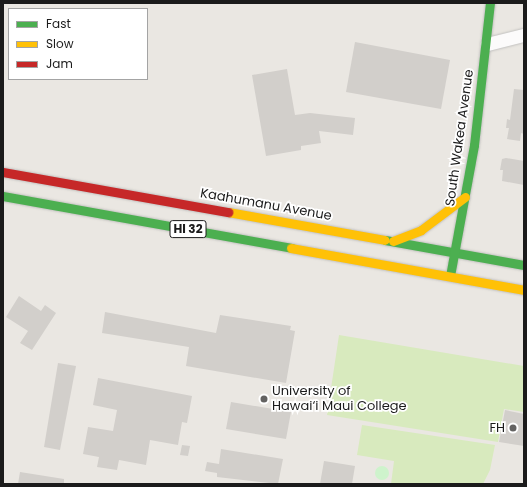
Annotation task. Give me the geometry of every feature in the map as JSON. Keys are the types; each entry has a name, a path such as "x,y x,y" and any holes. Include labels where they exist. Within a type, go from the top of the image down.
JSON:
{"main road":[{"name":"South Wakea Avenue","path":"450,276 465,197 486,44 490,3"},
{"name":"Kaahumanu Avenue","path":"3,172 454,252 524,266"},
{"name":"HI 32","path":"3,196 524,290"},
{"path":"393,241 421,230 465,197"}],"street":[{"path":"486,44 524,36"}],"green space":[{"path":"339,335 524,366 524,412 504,409 498,442 327,415"},
{"path":"362,425 495,445 490,470 483,484 391,484 394,461 357,455"},
{"path":"382,466 387,468 389,473 387,478 382,480 377,478 375,473 377,468"}],"building":[{"path":"355,42 450,60 441,109 346,92"},
{"path":"287,69 295,115 310,113 355,118 353,135 319,131 321,143 301,146 301,150 266,156 252,75"},
{"path":"514,89 524,90 524,134 521,133 520,141 507,139 509,128 506,128 507,119 510,120"},
{"path":"506,158 524,161 524,185 502,181 503,170 500,170 502,159"},
{"path":"19,296 41,311 45,305 56,313 32,350 20,343 28,331 6,317"},
{"path":"105,312 216,333 220,315 291,326 290,330 295,331 286,383 186,366 189,347 102,333"},
{"path":"58,363 76,366 60,450 44,447"},
{"path":"98,378 192,396 187,423 182,422 178,445 150,440 146,465 119,460 117,470 97,467 99,457 83,454 88,427 113,431 117,410 93,405"},
{"path":"231,402 291,412 286,439 226,429"},
{"name":"FH","path":"505,410 524,414 524,446 499,442"},
{"path":"182,445 190,446 188,456 180,455"},
{"path":"221,449 283,459 278,484 217,477 217,473 205,471 207,462 219,464"},
{"path":"324,461 355,466 352,484 320,484"},
{"path":"20,472 64,479 64,484 18,484"}],"traffic: fast":[{"path":"450,276 474,145 490,3"},
{"path":"3,196 291,248"},
{"path":"385,240 524,265"}],"traffic: slow":[{"path":"393,241 421,230 465,197"},
{"path":"228,212 385,240"},
{"path":"291,248 524,290"}],"traffic: jam":[{"path":"3,172 228,212"}],"place":[{"name":"University of Hawai‘i Maui College","path":"264,399"},
{"name":"FH","path":"513,428"}]}
